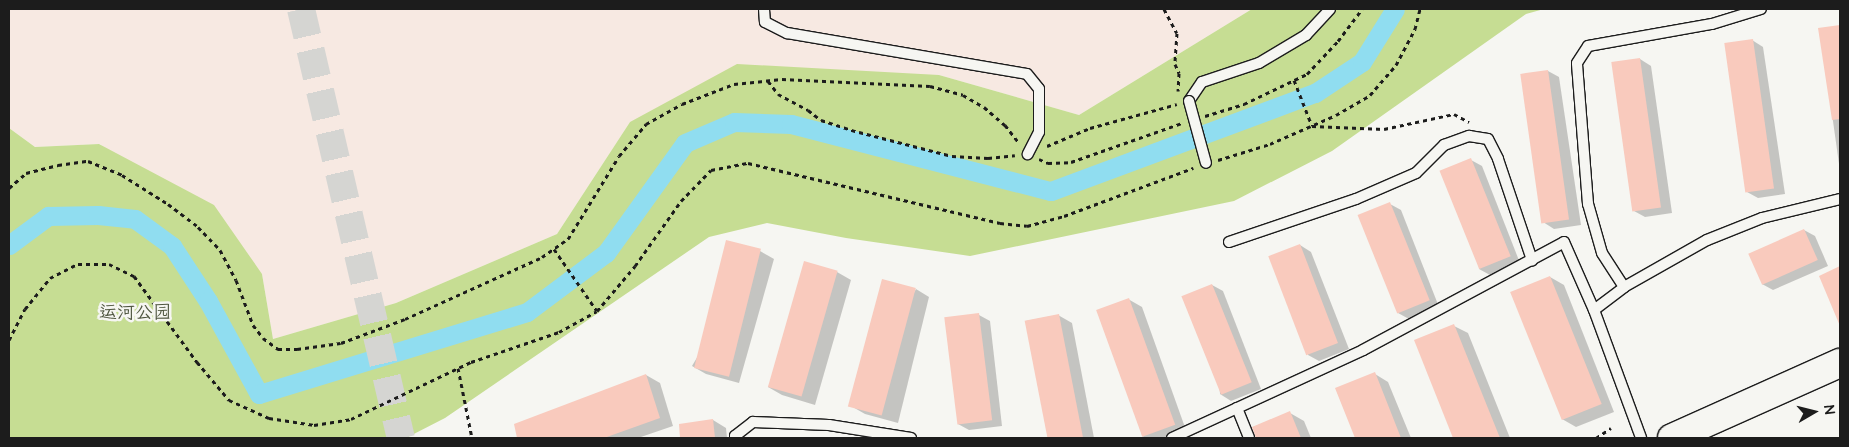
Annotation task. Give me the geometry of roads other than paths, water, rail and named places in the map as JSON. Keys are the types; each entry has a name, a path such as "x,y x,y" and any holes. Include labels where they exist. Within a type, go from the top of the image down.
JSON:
{"main road":[{"path":"1672,438 1840,363"},
{"path":"1717,438 1840,382"}],"lane":[{"path":"764,9 765,22 787,33 1027,74 1039,89 1039,132 1028,154"},
{"path":"1206,164 1190,101 1202,82 1259,63 1306,35 1330,9"},
{"path":"1624,287 1602,253 1588,204 1577,63 1588,46 1712,24 1761,9"},
{"path":"1229,242 1356,199 1416,173 1444,145 1469,136 1488,139 1498,159 1532,260"},
{"path":"1594,310 1624,287 1716,236 1762,218 1840,199"},
{"path":"1172,438 1363,350 1564,242 1594,310 1641,438"},
{"path":"1238,408 1249,438"},
{"path":"735,438 753,422 829,426 911,438"}],"waterway":[{"path":"9,245 48,216 98,215 135,219 172,246 208,301 259,394 527,312 606,253 685,143 734,122 791,124 1051,191 1315,93 1362,62 1395,9"}],"tunnel":[{"path":"301,9 401,438"}],"park label":[{"name":"运河公园","path":"135,313"}]}
